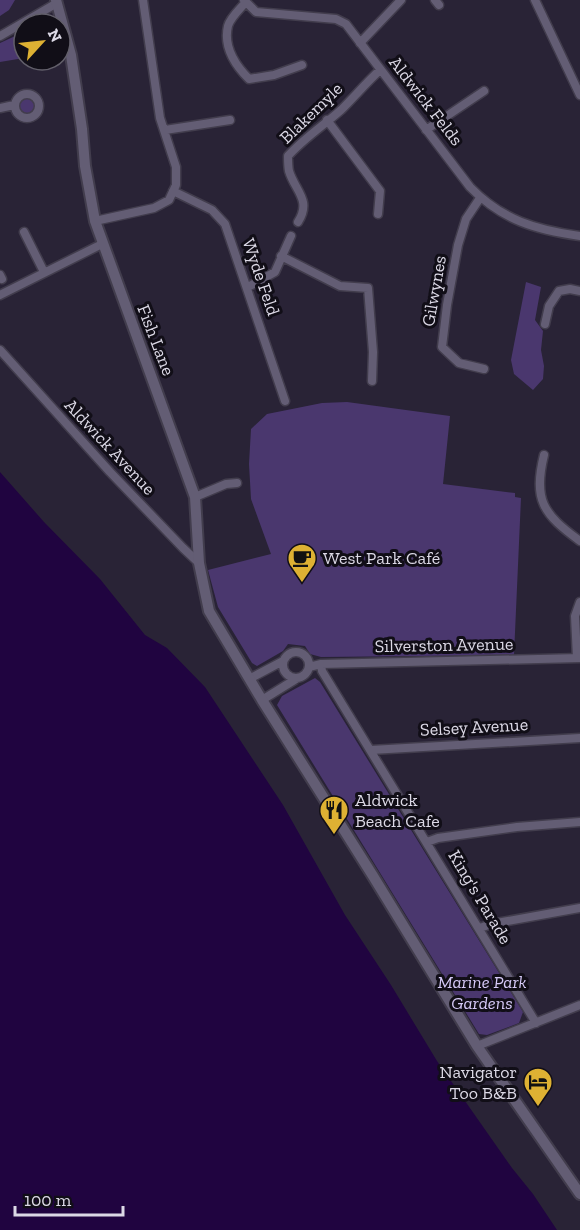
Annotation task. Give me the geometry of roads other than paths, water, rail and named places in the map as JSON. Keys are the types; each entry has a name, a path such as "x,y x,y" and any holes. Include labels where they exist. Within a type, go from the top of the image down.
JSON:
{"street":[{"path":"95,221 154,208 169,200 176,185 176,167 160,118 142,0"},
{"path":"360,43 401,0"},
{"path":"535,0 580,95"},
{"path":"245,1 228,25 227,42 237,68 249,79 274,75 302,65"},
{"name":"Aldwick Felds","path":"245,1 256,12 336,19 346,24 480,198 499,212 521,223 548,232 580,236"},
{"path":"0,36 56,2"},
{"name":"Fish Lane","path":"56,2 71,55 81,118 85,166 95,221 195,497 200,562 209,611 477,1046 580,1194"},
{"name":"Blakemyle","path":"298,222 304,213 304,203 289,170 288,156 299,143 341,110 380,70"},
{"path":"426,130 484,91"},
{"path":"0,108 15,105"},
{"path":"165,130 230,120"},
{"path":"327,120 380,191 378,214"},
{"name":"Wyde Feld","path":"173,191 212,210 225,224 285,401"},
{"name":"Gilwynes","path":"480,198 466,219 459,245 447,305 442,347 459,363 484,369"},
{"path":"24,232 44,272"},
{"path":"248,287 274,272 291,236"},
{"path":"0,295 98,246"},
{"path":"281,256 340,286 378,290"},
{"path":"368,288 373,352 372,381"},
{"path":"544,324 549,306 559,291 570,289 580,291"},
{"name":"Aldwick Avenue","path":"0,350 110,472 183,548 200,562"},
{"path":"544,455 540,474 540,498 550,515 580,541"},
{"path":"195,497 226,484 237,483"},
{"path":"579,658 575,616 580,602"},
{"path":"249,679 283,661 292,653 300,653 307,658 309,667"},
{"name":"Silverston Avenue","path":"262,700 306,674 309,667 321,664 579,658"},
{"path":"283,661 285,673 296,679"},
{"name":"King's Parade","path":"321,664 322,670 536,1023"},
{"name":"Selsey Avenue","path":"371,750 580,738"},
{"path":"427,842 438,838 517,827 580,822"},
{"path":"480,928 580,908"},
{"path":"477,1046 580,1005"}],"place":[{"name":"West Park Café","path":"302,584"},
{"name":"Aldwick Beach Cafe","path":"334,836"},
{"name":"Navigator Too B&B","path":"538,1108"}],"park label":[{"name":"Marine Park Gardens","path":"482,992"}]}
